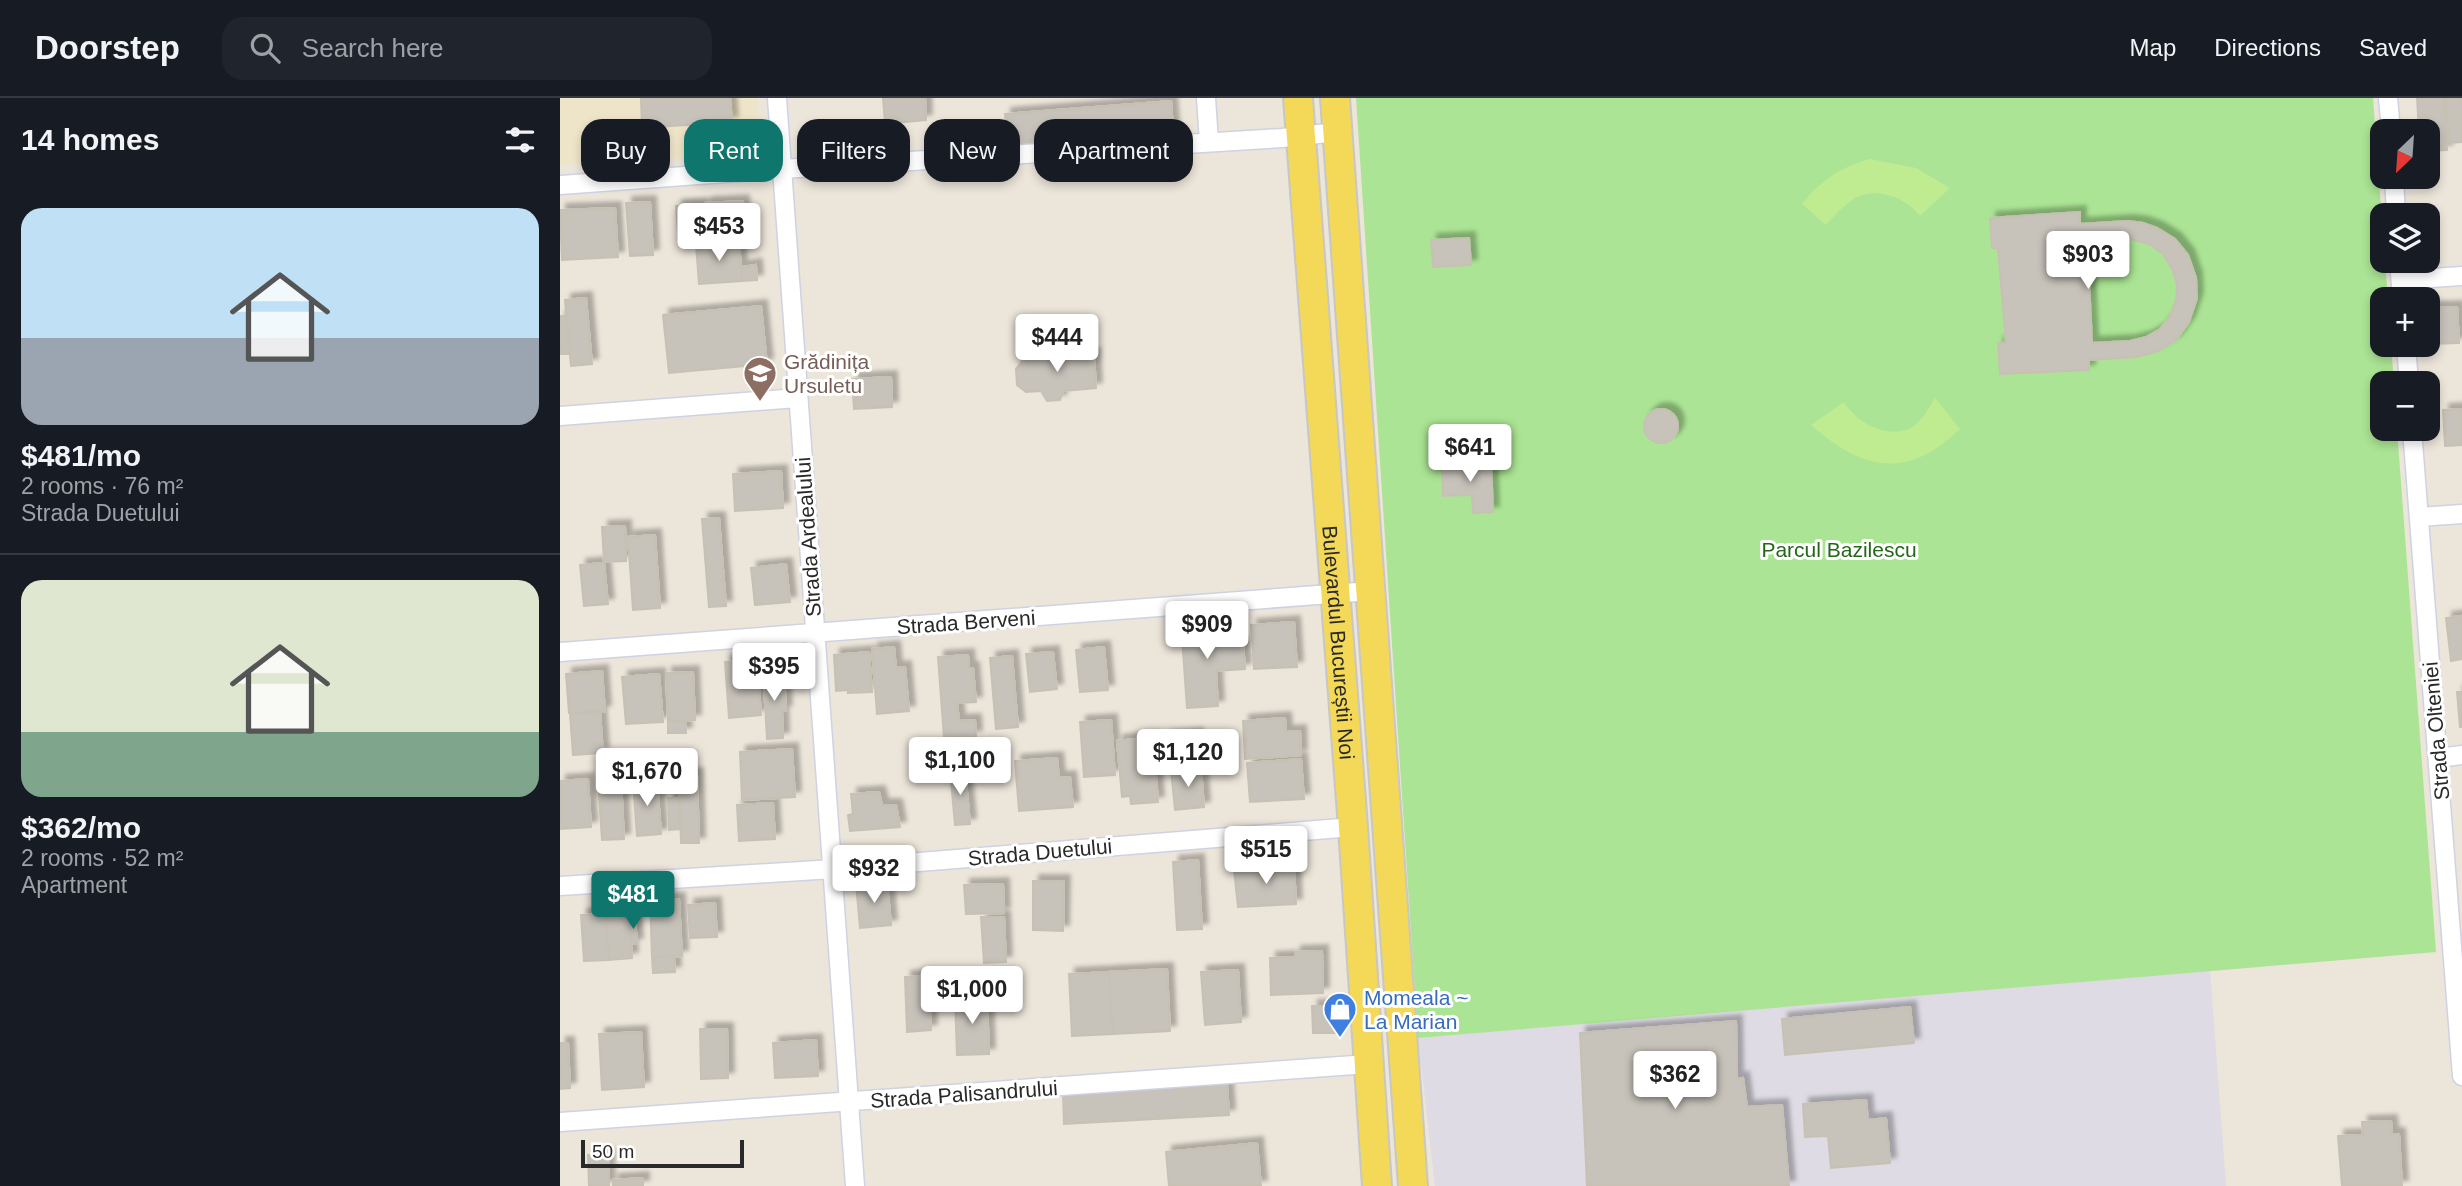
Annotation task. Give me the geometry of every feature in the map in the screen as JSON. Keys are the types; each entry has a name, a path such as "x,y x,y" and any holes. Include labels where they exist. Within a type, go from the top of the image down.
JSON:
{"main road":[{"name":"Bulevardul Bucureștii Noi","path":"1298,98 1377,1186"},
{"name":"Bulevardul Bucureștii Noi","path":"1335,98 1413,1186"}],"street":[{"name":"Strada Ardealului","path":"777,98 778,119"},
{"path":"1206,98 1209,142"},
{"path":"2388,98 2390,119"},
{"path":"783,169 1301,137 1337,132"},
{"path":"560,185 684,176"},
{"name":"Strada Ardealului","path":"783,182 855,1186"},
{"path":"2400,273 2401,287"},
{"path":"2401,280 2462,276"},
{"path":"560,416 797,398"},
{"name":"Strada Olteniei","path":"2413,441 2459,990 2462,1076"},
{"path":"2419,517 2462,514"},
{"name":"Strada Berveni","path":"560,652 1371,591"},
{"path":"2439,758 2462,755"},
{"name":"Strada Duetului","path":"560,886 833,869 1353,827"},
{"name":"Strada Palisandrului","path":"560,1122 1369,1064"}],"shaded area":[{"path":"560,98 758,98 759,119 684,119 684,158 670,159 670,119 581,119 581,164 560,165"},
{"path":"2210,970 2226,1186 1789,1186 1747,1107 1743,1079 1737,1079 1735,1021 1580,1033 1587,1186 1435,1186 1418,1038"}],"green space":[{"name":"Parcul Bazilescu","path":"1356,98 2373,98 2375,119 2370,119 2370,189 2380,189 2381,203 2370,203 2370,273 2386,273 2387,287 2370,287 2370,357 2392,357 2393,371 2370,371 2370,441 2398,441 2436,952 1418,1038"},
{"path":"1870,159 1916,168 1950,188 1920,216 1899,199 1872,193 1855,198 1826,225 1802,204 1832,175"},
{"path":"1935,398 1960,429 1922,456 1903,462 1867,460 1849,452 1811,425 1844,402 1870,426 1897,432 1911,428 1919,421"}],"building":[{"path":"641,98 730,98 732,119 684,119 684,125 670,126 670,119 642,119"},
{"path":"883,98 925,98 924,120 885,119"},
{"path":"2417,98 2443,98 2447,150 2440,150 2440,119 2418,119"},
{"path":"2446,98 2462,98 2462,142 2449,143"},
{"path":"1171,101 1172,119 1034,119 1034,151 1020,152 1020,119 1005,119 1005,114"},
{"path":"743,201 745,230 728,230 728,226 706,227 705,203"},
{"path":"650,202 653,255 630,256 626,203"},
{"path":"702,204 705,242 679,244 676,206"},
{"path":"615,208 618,257 562,260 560,210"},
{"path":"2080,212 2080,224 2128,221 2157,228 2175,239 2188,255 2196,278 2197,298 2189,322 2176,340 2158,351 2137,357 2089,360 2089,370 2000,374 1998,343 2006,343 1998,248 1992,248 1990,218","holes":["2126,238 2149,244 2163,254 2177,284 2176,300 2170,316 2160,329 2146,337 2130,341 2092,343 2087,240"]},
{"path":"2080,212 2080,224 2128,221 2143,223 2175,239 2188,255 2196,278 2197,298 2189,322 2176,340 2158,351 2137,357 2089,360 2089,370 2000,374 1998,343 2006,343 1998,248 1992,248 1990,218"},
{"path":"2080,212 2080,224 2128,221 2143,223 2175,239 2188,255 2196,278 2197,298 2189,322 2176,340 2158,351 2137,357 2089,360 2089,370 2000,374 1998,343 2006,343 1998,248 1992,248 1990,218"},
{"path":"1469,238 1471,265 1433,267 1431,240"},
{"path":"739,242 742,281 699,284 696,245"},
{"path":"756,265 757,280 742,281 741,267"},
{"path":"586,298 592,364 571,366 565,300"},
{"path":"761,306 767,364 669,373 663,315"},
{"path":"2457,307 2459,343 2440,344 2440,308"},
{"path":"560,316 567,316 570,354 560,354"},
{"path":"1057,349 1063,357 1094,354 1096,388 1063,391 1060,400 1047,401 1041,391 1026,392 1017,385 1016,369 1022,361 1039,359 1043,350"},
{"path":"891,377 892,407 854,409 852,379"},
{"path":"1661,409 1673,414 1678,426 1673,438 1661,443 1649,438 1644,426 1649,414"},
{"path":"2462,409 2462,445 2445,446 2443,410"},
{"path":"1491,462 1493,512 1473,513 1472,495 1443,496 1442,464"},
{"path":"781,471 783,508 735,511 733,474"},
{"path":"719,518 726,606 709,607 702,519"},
{"path":"625,526 626,561 604,562 602,527"},
{"path":"655,535 660,608 633,610 628,537"},
{"path":"604,563 608,604 584,606 580,565"},
{"path":"786,564 790,602 755,605 751,568"},
{"path":"2462,616 2462,659 2451,661 2446,618"},
{"path":"1222,620 1224,644 1243,643 1245,669 1216,671 1218,706 1187,708 1181,623"},
{"path":"1294,622 1297,667 1254,669 1251,625"},
{"path":"894,647 896,668 905,667 909,711 877,714 872,649"},
{"path":"1104,647 1108,690 1080,692 1076,650"},
{"path":"869,652 872,692 836,691 834,655"},
{"path":"1053,652 1057,689 1030,692 1026,654"},
{"path":"968,655 969,668 973,668 976,702 957,703 959,721 975,720 976,736 944,738 938,657"},
{"path":"1012,656 1018,727 996,729 990,658"},
{"path":"757,660 761,715 729,718 725,662"},
{"path":"779,667 781,690 785,690 786,711 782,711 783,738 767,739 763,668"},
{"path":"602,671 605,711 569,713 566,674"},
{"path":"693,672 695,720 668,721 666,673"},
{"path":"659,674 663,722 626,724 622,677"},
{"path":"2457,692 2462,692 2462,727 2460,727"},
{"path":"600,712 603,753 573,755 570,714"},
{"path":"1285,718 1286,732 1300,731 1301,755 1245,759 1243,721"},
{"path":"1111,720 1115,775 1084,777 1080,722"},
{"path":"668,721 685,721 686,733 668,733"},
{"path":"1197,734 1199,757 1166,760 1164,737"},
{"path":"1153,737 1158,802 1131,804 1130,796 1122,797 1117,741"},
{"path":"792,749 795,797 742,800 740,752"},
{"path":"1057,758 1059,778 1070,777 1073,807 1019,811 1015,761"},
{"path":"1301,759 1304,799 1250,802 1247,763"},
{"path":"1201,768 1204,807 1175,810 1171,770"},
{"path":"965,769 970,824 955,825 950,770"},
{"path":"679,774 697,774 699,843 681,843"},
{"path":"621,778 624,839 602,840 598,780"},
{"path":"588,779 591,827 560,829 560,781"},
{"path":"657,780 661,834 637,836 633,782"},
{"path":"879,792 882,805 896,805 900,827 850,831 848,815 853,814 851,794"},
{"path":"668,798 679,798 680,829 669,830"},
{"path":"773,803 775,839 739,841 737,805"},
{"path":"1198,860 1202,929 1177,930 1173,862"},
{"path":"1294,865 1296,904 1238,907 1234,870"},
{"path":"887,881 891,925 860,928 856,884"},
{"path":"1033,881 1064,881 1063,931 1033,930"},
{"path":"1003,884 1004,913 966,914 964,885"},
{"path":"679,899 682,956 652,957 650,900"},
{"path":"715,903 717,937 690,938 688,905"},
{"path":"629,912 632,958 609,960 606,914"},
{"path":"606,914 609,960 584,961 581,915"},
{"path":"981,917 1004,917 1006,962 984,963"},
{"path":"629,918 635,918 637,944 631,944"},
{"path":"1322,951 1323,993 1271,995 1270,958 1295,957 1295,952"},
{"path":"674,956 675,972 653,973 652,957"},
{"path":"1167,969 1170,1031 1113,1034 1109,972"},
{"path":"1238,970 1241,1022 1205,1025 1201,972"},
{"path":"1109,972 1113,1034 1072,1036 1069,974"},
{"path":"929,976 931,1030 907,1032 905,977"},
{"path":"987,998 989,1054 957,1055 955,999"},
{"path":"1312,1006 1334,1006 1335,1033 1313,1033"},
{"path":"1910,1007 1914,1043 1785,1055 1782,1019"},
{"path":"1736,1021 1737,1079 1743,1078 1747,1107 1782,1105 1789,1186 1587,1186 1580,1033"},
{"path":"700,1029 727,1029 728,1078 701,1079"},
{"path":"641,1032 644,1087 602,1090 599,1034"},
{"path":"816,1040 818,1076 775,1078 773,1043"},
{"path":"560,1043 568,1043 570,1088 560,1089"},
{"path":"1227,1084 1229,1115 1064,1124 1063,1093"},
{"path":"1866,1100 1868,1120 1886,1118 1890,1163 1831,1168 1828,1136 1805,1137 1803,1104"},
{"path":"2391,1121 2392,1134 2399,1134 2402,1186 2342,1186 2338,1136 2363,1135 2362,1122"},
{"path":"1257,1143 1261,1186 1169,1186 1166,1152"},
{"path":"608,1154 609,1186 589,1186 588,1155"},
{"path":"643,1178 643,1186 613,1186 613,1180"}],"place":[{"name":"Grădinița Ursuletu","path":"760,403"},
{"name":"Momeala ~ La Marian","path":"1340,1039"}]}
